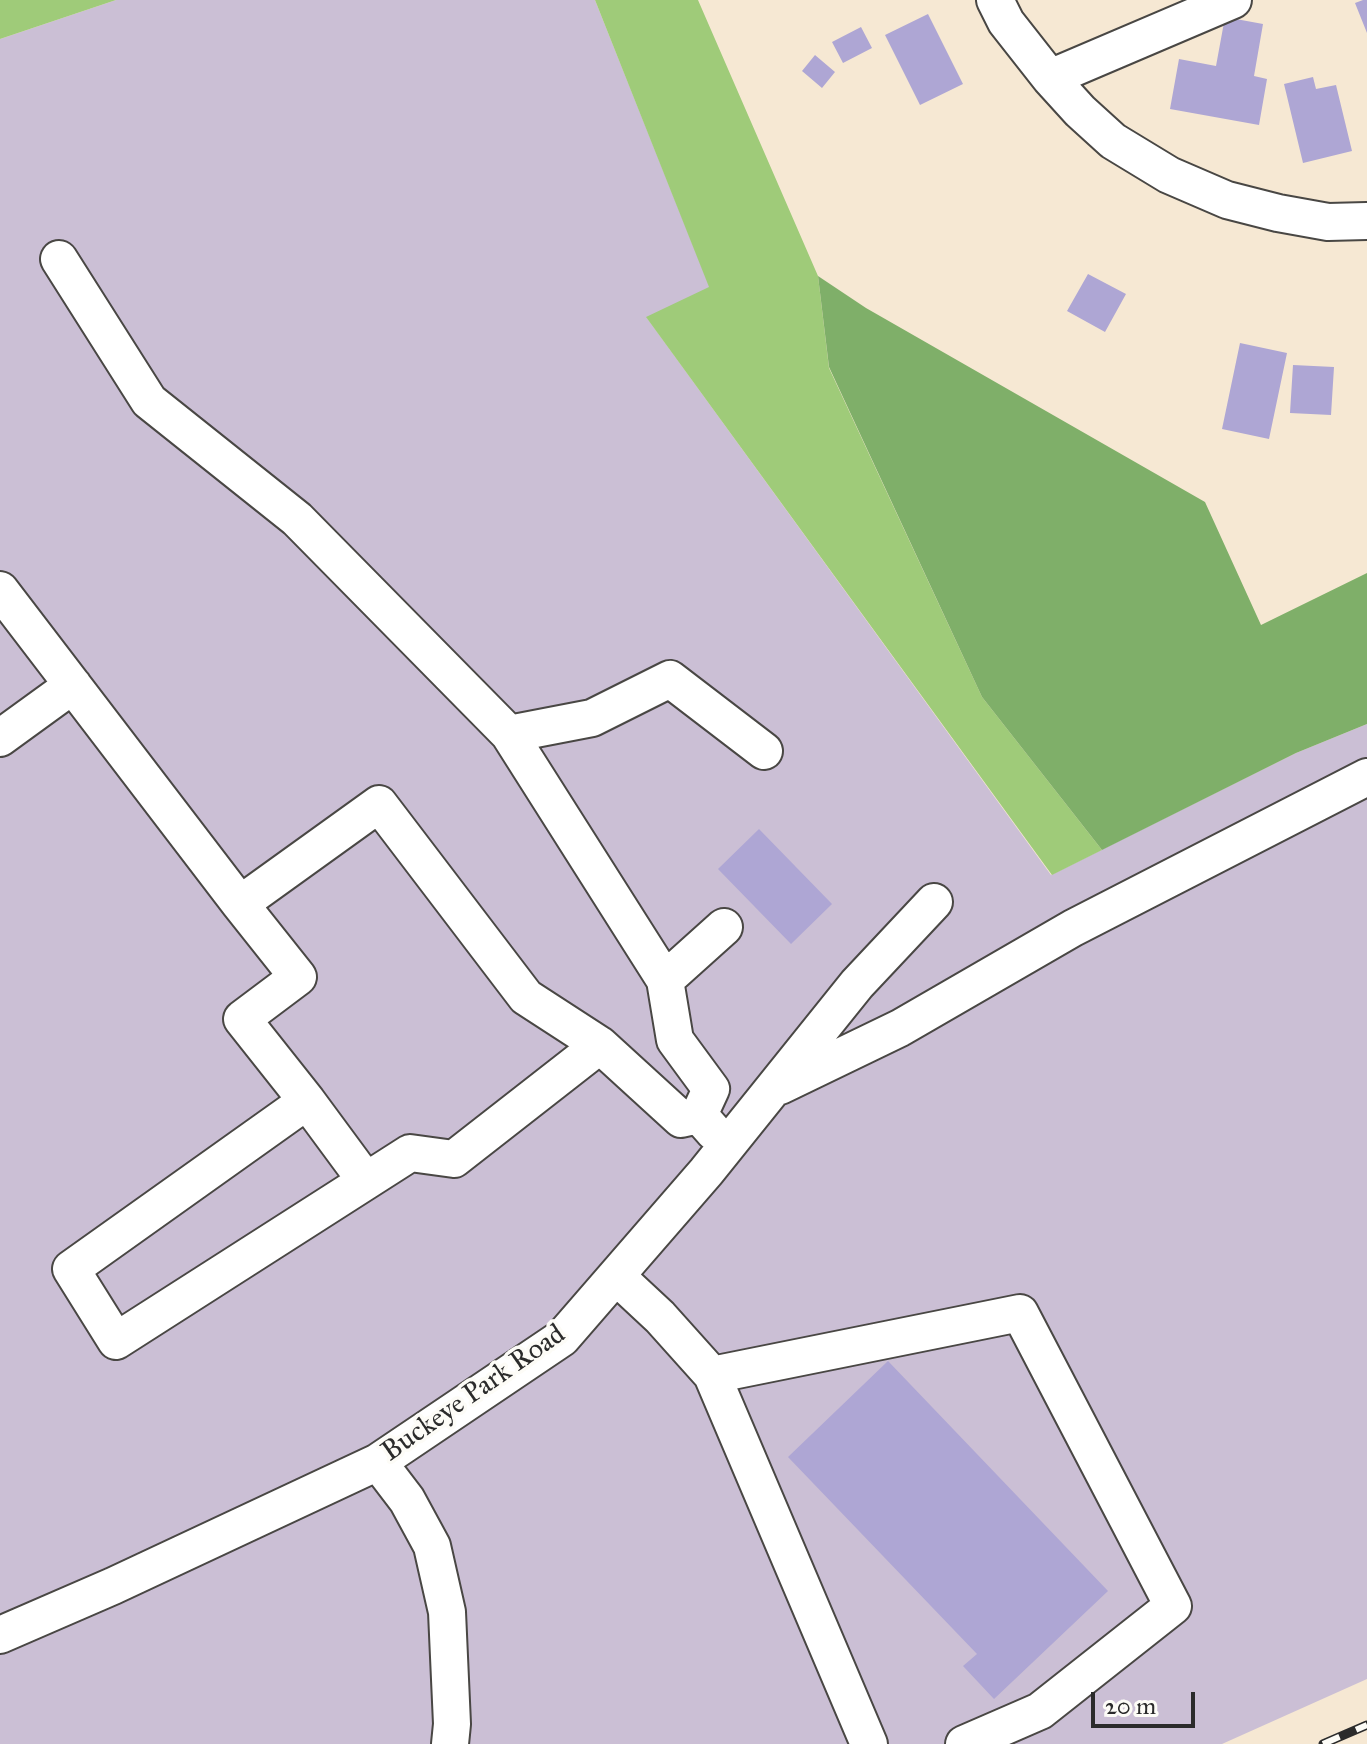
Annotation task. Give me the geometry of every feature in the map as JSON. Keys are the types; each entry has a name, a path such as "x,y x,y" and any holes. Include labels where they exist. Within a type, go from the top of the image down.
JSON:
{"street":[{"path":"995,0 1006,22 1080,111 1113,141 1169,175 1227,200 1278,213 1328,222 1367,221"},
{"path":"1050,78 1233,0"},
{"path":"59,259 149,401 297,519 509,734 665,980 675,1040 711,1089 699,1115"},
{"path":"0,590 298,977 242,1019 366,1181"},
{"path":"509,734 592,718 670,679 764,751"},
{"path":"0,738 73,685"},
{"path":"772,1090 900,1028 1073,928 1367,777"},
{"path":"240,904 379,804 526,997 600,1045 681,1119 699,1115"},
{"name":"Buckeye Park Road","path":"0,1635 113,1586 378,1462 562,1338 772,1090 857,984 934,902"},
{"path":"665,980 724,927"},
{"path":"307,1101 71,1269 116,1341 410,1153 454,1159 600,1045"},
{"path":"699,1115 726,1145"},
{"path":"616,1276 660,1317 712,1375 869,1744"},
{"path":"712,1375 1020,1313 1173,1606 1040,1711 964,1744"},
{"path":"378,1462 407,1500 432,1546 447,1612 452,1724 450,1744"}],"shaded area":[{"path":"116,0 595,0 710,288 647,318 1051,875 1296,753 1367,724 1367,1679 1222,1744 0,1744 0,39"}],"green space":[{"path":"0,0 116,0 0,39"},
{"path":"595,0 698,0 818,276 829,368 982,697 1102,850 1052,875 646,317 709,287"},
{"path":"818,276 866,308 1205,502 1261,625 1367,573 1367,724 1296,753 1102,850 982,697 829,367"}],"building":[{"path":"1367,0 1367,33 1355,3"},
{"path":"928,14 963,84 920,105 885,35"},
{"path":"1225,17 1263,24 1254,76 1267,79 1259,125 1170,109 1179,59 1216,66"},
{"path":"861,27 872,48 843,63 832,42"},
{"path":"815,55 835,72 822,88 802,71"},
{"path":"1313,77 1316,89 1336,85 1352,151 1303,163 1284,84"},
{"path":"1088,274 1126,294 1105,332 1067,311"},
{"path":"1240,343 1287,353 1269,439 1222,429"},
{"path":"1293,365 1334,367 1331,415 1290,413"},
{"path":"759,829 832,904 791,944 718,869"},
{"path":"888,1361 1108,1591 994,1699 963,1666 977,1654 788,1457"}],"railway":[{"path":"1323,1744 1367,1725"}]}
